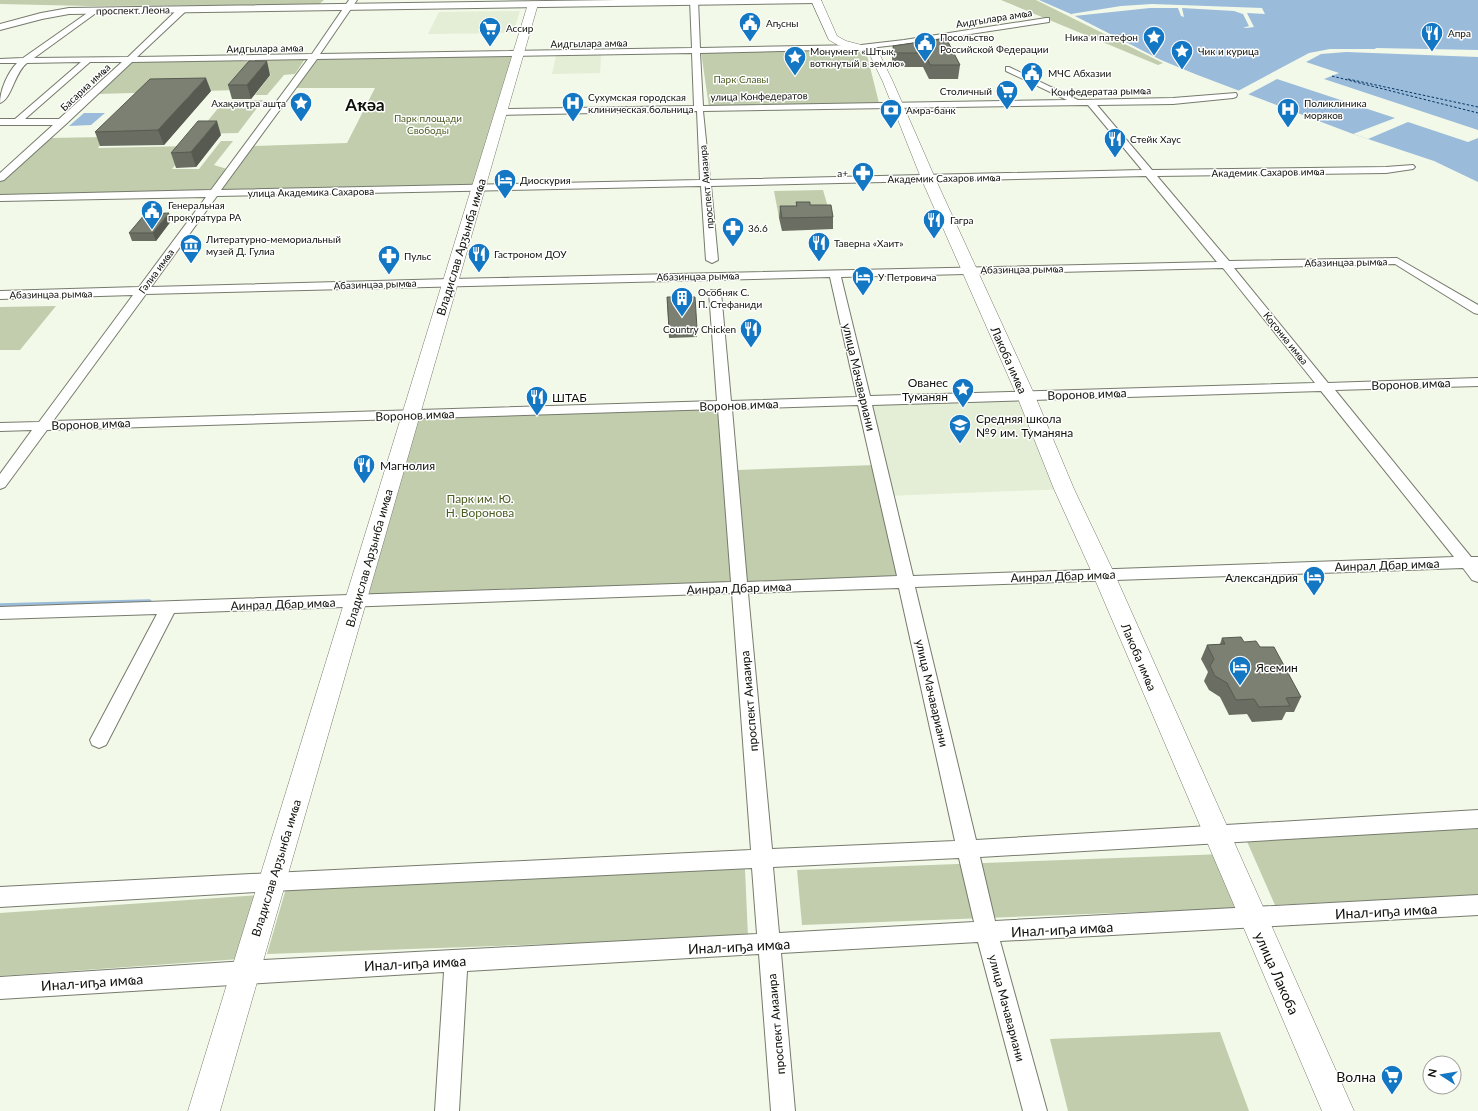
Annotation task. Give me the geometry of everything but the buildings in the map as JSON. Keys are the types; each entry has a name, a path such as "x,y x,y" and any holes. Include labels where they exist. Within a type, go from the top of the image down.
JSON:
{"highway":[{"name":"проспект Леона","path":"1,27 55,13 93,11 350,4 817,0"}],"main road":[{"name":"Лакоба имҩа","path":"817,0 833,38 842,43 873,51 888,82 928,178 1026,396 1064,489 1104,575 1216,835"},
{"name":"Владислав Арӡынба имҩа","path":"204,1111 534,2"},
{"name":"улица Лакоба","path":"1216,835 1338,1111"}],"street":[{"name":"проспект Аиааира","path":"694,1 699,111 712,260"},
{"name":"Гәлиа имҩа","path":"0,484 313,58 350,4"},
{"name":"Басариа имҩа","path":"0,178 63,122 183,9"},
{"path":"0,100 5,94 14,70 25,60 93,11"},
{"name":"Аидгылара амҩа","path":"0,61 313,58 861,47 904,42 1046,20"},
{"path":"17,122 88,60"},
{"path":"1008,69 1084,102"},
{"name":"Конфедератаа рымҩа","path":"897,105 1173,101 1233,95"},
{"name":"Коӷониа имҩа","path":"1084,102 1148,173 1226,265 1472,562 1478,576"},
{"name":"улица Конфедератов","path":"501,112 699,111 897,105"},
{"path":"0,122 63,122"},
{"name":"Академик Сахаров имҩа","path":"478,189 1148,173 1386,170 1410,167"},
{"name":"улица Академика Сахарова","path":"0,198 478,189"},
{"name":"Абазинцәа рымҩа","path":"0,295 450,282 1397,261 1478,310"},
{"name":"улица Мачавариани","path":"835,274 988,933 1035,1111"},
{"name":"проспект Аиааира","path":"715,292 783,1111"},
{"name":"Воронов имҩа","path":"0,427 1478,382"},
{"name":"Аинрал Дбар имҩа","path":"0,613 356,602 1472,562"},
{"path":"99,740 168,608"},
{"path":"0,897 272,882 968,849 1478,819"},
{"name":"Инал-иҧа имҩа","path":"0,988 246,972 1253,919 1478,905"},
{"path":"447,1111 454,979 457,961"}],"shaded area":[{"path":"520,11 513,33 428,34 439,12"},
{"path":"601,55 600,73 552,74 556,56"},
{"name":"Средняя школа №9 им. Туманяна","path":"1026,396 1064,489 886,496 864,401"}],"green space":[{"path":"0,0 324,0 318,5 88,6 0,4"},
{"path":"1001,0 1036,0 1163,63 1158,65"},
{"name":"Парк Славы","path":"855,50 867,55 879,103 709,107 701,52"},
{"name":"Парк площади Свободы","path":"515,56 477,187 221,191 254,146 347,143 375,88 296,88 317,59"},
{"path":"305,59 295,74 284,75 267,95 255,95 271,74 251,74 238,90 97,94 132,60"},
{"path":"263,100 238,133 197,134 224,101"},
{"path":"106,137 98,148 191,146 172,169 199,169 221,141 233,141 214,165 227,169 211,191 0,195 0,182 48,138"},
{"path":"823,190 830,214 779,218 774,191"},
{"path":"56,306 20,350 0,350 0,307"},
{"name":"Парк им. Ю. Н. Воронова","path":"724,405 740,588 356,602 411,415"},
{"path":"875,465 900,577 746,582 738,470"},
{"path":"1478,829 1478,895 1275,905 1245,837"},
{"path":"1223,854 1245,908 802,925 797,870"},
{"path":"745,869 748,937 267,954 287,885"},
{"path":"259,895 240,959 0,976 0,913"},
{"path":"1220,1032 1249,1111 1068,1111 1050,1039"}],"water":[{"path":"1039,0 1478,0 1478,182 1434,161 1353,134 1161,60 1071,14"},
{"path":"84,113 105,113 91,125 69,126"}],"pier":[{"path":"1152,4 1262,8 1265,14 1247,13 1254,27 1243,28 1249,26 1243,14 1234,11 1182,8 1184,17 1181,16 1178,8 1150,8 1074,16 1071,14 1121,6"},
{"path":"1375,48 1478,50 1478,57 1346,52 1321,54 1306,62 1339,73 1324,79 1478,130 1478,138 1468,142 1408,122 1368,139 1353,134 1395,118 1277,79 1247,95 1238,91 1309,53 1330,49 1376,49"}],"waterway":[{"path":"0,606 149,602"}],"ferry route":[{"path":"1332,76 1478,113"},
{"path":"1348,79 1478,107"}],"place":[{"name":"Аҧсны","path":"750,42"},
{"name":"Ассир","path":"490,48"},
{"name":"Апра","path":"1432,52"},
{"name":"Ника и патефон","path":"1154,56"},
{"name":"Посольство Российской Федерации","path":"925,62"},
{"name":"Чик и курица","path":"1182,70"},
{"name":"Монумент «Штык, воткнутый в землю»","path":"795,76"},
{"name":"МЧС Абхазии","path":"1032,92"},
{"name":"Столичный","path":"1007,110"},
{"name":"Ахақәиҭра ашҭа","path":"301,122"},
{"name":"Сухумская городская клиническая больница","path":"573,122"},
{"name":"Поликлиника моряков","path":"1288,128"},
{"name":"Амра-банк","path":"891,130"},
{"name":"Стейк Хаус","path":"1115,158"},
{"name":"а+","path":"863,192"},
{"name":"Диоскурия","path":"505,200"},
{"name":"Генеральная прокуратура РА","path":"152,230"},
{"name":"Гагра","path":"934,240"},
{"name":"36.6","path":"733,248"},
{"name":"Таверна «Хаит»","path":"819,262"},
{"name":"Литературно-мемориальный музей Д. Гулиа","path":"191,264"},
{"name":"Гастроном ДОУ","path":"479,274"},
{"name":"Пульс","path":"389,276"},
{"name":"У Петровича","path":"863,296"},
{"name":"Особняк С. П. Стефаниди","path":"682,318"},
{"name":"Country Chicken","path":"751,348"},
{"name":"Ованес Туманян","path":"963,408"},
{"name":"ШТАБ","path":"537,416"},
{"name":"Средняя школа №9 им. Туманяна","path":"960,444"},
{"name":"Магнолия","path":"364,484"},
{"name":"Александрия","path":"1314,596"},
{"name":"Ясемин","path":"1240,686"},
{"name":"Волна","path":"1392,1096"}],"district":[{"name":"Аҟəа","path":"365,104"}]}
